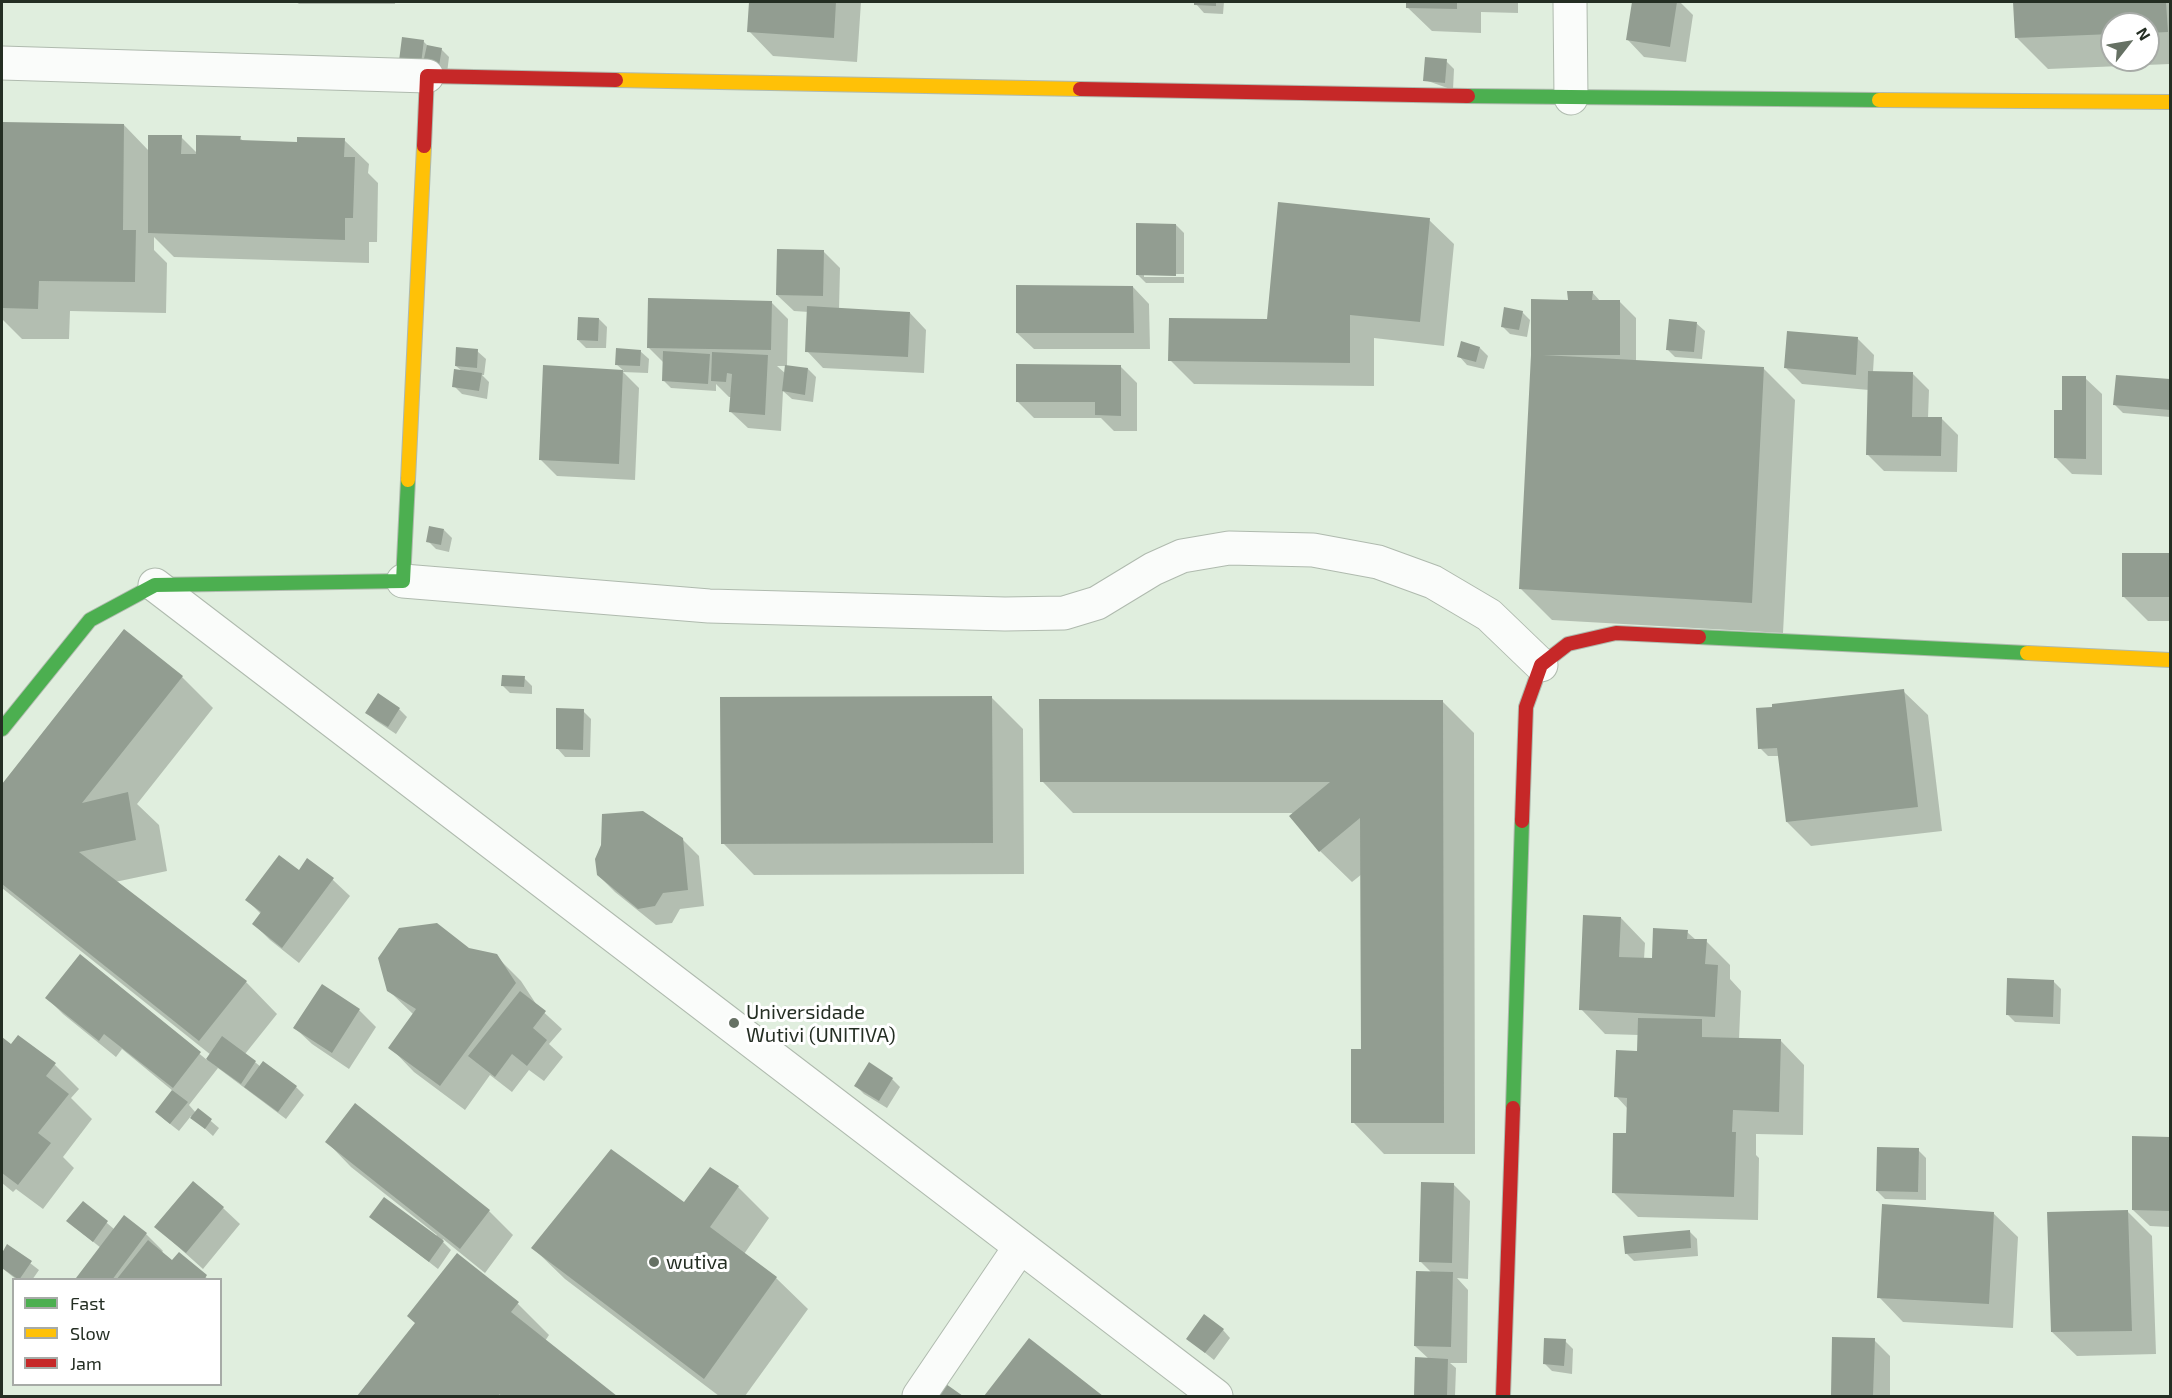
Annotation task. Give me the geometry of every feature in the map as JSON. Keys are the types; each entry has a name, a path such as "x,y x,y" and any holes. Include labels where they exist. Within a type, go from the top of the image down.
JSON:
{"street":[{"path":"1570,2 1571,98"},
{"path":"2,63 427,76 1571,98 2170,102"},
{"path":"403,581 427,76"},
{"path":"2,729 90,620 155,585 403,581 709,606 1005,614 1064,613 1097,603 1154,569 1182,556 1229,548 1313,550 1378,562 1433,582 1489,615 1541,665"},
{"path":"155,585 1216,1396"},
{"path":"1503,1396 1526,707 1541,665 1568,645 1616,633 2170,660"},
{"path":"920,1396 1020,1247"}],"building":[{"path":"749,2 836,2 834,38 747,32"},
{"path":"1194,2 1216,2 1216,6 1194,5"},
{"path":"1406,2 1457,2 1457,9 1406,8"},
{"path":"1632,2 1677,2 1670,47 1626,40"},
{"path":"2013,2 2166,2 2168,32 2160,32 2160,12 2100,12 2100,34 2015,38"},
{"path":"402,37 424,40 421,64 399,61"},
{"path":"427,45 442,48 439,66 423,63"},
{"path":"1425,57 1447,59 1445,83 1423,81"},
{"path":"2,122 124,124 123,230 136,230 135,282 39,281 38,309 2,308"},
{"path":"148,135 182,135 181,154 196,154 196,135 241,136 240,140 297,142 297,137 345,138 344,157 355,157 353,218 345,218 345,240 148,233"},
{"path":"1278,202 1430,218 1420,322 1350,315 1350,363 1168,361 1169,318 1267,319"},
{"path":"1136,223 1176,224 1176,276 1136,275"},
{"path":"777,249 824,250 823,296 776,295"},
{"path":"1016,285 1133,286 1134,333 1016,333"},
{"path":"1567,291 1593,291 1592,300 1620,300 1620,355 1543,355 1764,367 1752,603 1519,589 1531,355 1531,299 1568,300"},
{"path":"648,298 772,301 771,350 647,348"},
{"path":"807,306 910,312 908,357 805,352"},
{"path":"1504,307 1523,311 1519,330 1501,327"},
{"path":"578,317 599,318 598,341 577,340"},
{"path":"1669,319 1697,322 1694,352 1666,350"},
{"path":"1787,331 1858,337 1856,375 1784,368"},
{"path":"1461,341 1480,347 1476,362 1457,357"},
{"path":"456,347 478,349 477,368 455,366"},
{"path":"616,348 641,350 640,366 615,365"},
{"path":"663,351 710,354 708,384 662,381"},
{"path":"712,352 768,355 765,415 729,412 732,374 727,373 726,382 711,381"},
{"path":"1016,364 1121,365 1121,416 1095,415 1095,402 1016,402"},
{"path":"543,365 623,370 619,464 539,460"},
{"path":"785,365 808,368 805,395 782,391"},
{"path":"454,369 482,373 479,391 452,387"},
{"path":"1868,371 1913,372 1912,417 1942,417 1941,456 1866,455"},
{"path":"2116,375 2170,379 2170,410 2113,405"},
{"path":"2062,376 2086,376 2086,459 2054,458 2054,410 2062,410"},
{"path":"429,526 444,529 441,545 426,542"},
{"path":"2122,553 2170,553 2170,597 2122,597"},
{"path":"124,629 183,676 82,803 128,792 136,840 79,852 247,981 199,1041 2,884 2,784"},
{"path":"502,675 525,676 524,687 501,686"},
{"path":"1904,689 1918,807 1786,822 1777,748 1758,749 1756,708 1772,707 1772,704"},
{"path":"378,693 400,708 388,727 365,713"},
{"path":"992,696 993,843 721,844 720,697"},
{"path":"1039,699 1443,700 1444,1123 1351,1123 1351,1049 1361,1049 1360,818 1319,852 1289,816 1330,782 1040,782"},
{"path":"556,708 584,709 583,750 556,749"},
{"path":"643,811 683,838 688,890 663,893 655,906 638,909 597,875 595,859 601,845 602,814"},
{"path":"279,855 299,870 307,858 334,878 282,948 252,924 261,912 245,900"},
{"path":"1583,915 1621,917 1619,957 1652,958 1653,928 1688,930 1687,939 1707,939 1705,964 1718,965 1715,1017 1579,1010"},
{"path":"437,923 469,948 497,954 516,983 440,1086 388,1048 416,1009 387,991 378,958 399,928"},
{"path":"80,954 201,1052 173,1088 104,1034 99,1041 45,998"},
{"path":"2007,978 2054,980 2053,1017 2006,1015"},
{"path":"322,984 360,1009 332,1053 293,1028"},
{"path":"520,991 546,1011 533,1028 547,1040 527,1066 512,1054 495,1077 468,1056"},
{"path":"1638,1018 1702,1019 1702,1037 1781,1039 1779,1112 1733,1110 1732,1132 1736,1132 1734,1197 1612,1193 1613,1133 1626,1133 1627,1098 1614,1097 1616,1050 1637,1051"},
{"path":"18,1035 56,1063 46,1076 69,1094 38,1133 51,1143 18,1185 2,1173 2,1037 11,1044"},
{"path":"222,1036 256,1061 241,1084 206,1059"},
{"path":"263,1061 297,1086 278,1112 244,1087"},
{"path":"869,1062 893,1078 879,1101 854,1086"},
{"path":"172,1090 188,1102 170,1124 155,1112"},
{"path":"355,1103 490,1210 460,1249 325,1142"},
{"path":"198,1108 212,1119 205,1129 190,1118"},
{"path":"2132,1136 2170,1137 2170,1211 2132,1210"},
{"path":"1877,1147 1919,1148 1918,1192 1876,1191"},
{"name":"wutiva","path":"611,1149 684,1202 710,1167 739,1186 710,1227 777,1277 704,1379 531,1248"},
{"path":"193,1181 224,1207 186,1253 154,1227"},
{"path":"1421,1182 1454,1183 1452,1263 1419,1262"},
{"path":"384,1197 444,1241 429,1262 369,1217"},
{"path":"83,1201 108,1221 93,1242 66,1221"},
{"path":"1882,1204 1994,1212 1989,1304 1877,1298"},
{"path":"2128,1210 2132,1331 2051,1332 2047,1212"},
{"path":"124,1215 147,1233 113,1278 76,1278"},
{"path":"1690,1230 1691,1248 1625,1254 1623,1236"},
{"path":"148,1240 172,1260 179,1252 207,1275 205,1278 118,1278"},
{"path":"7,1244 32,1261 20,1278 16,1278 2,1268 2,1253"},
{"path":"457,1253 519,1302 511,1312 617,1396 502,1396 499,1394 499,1396 357,1396 415,1323 407,1316"},
{"path":"1416,1271 1453,1272 1451,1347 1414,1346"},
{"path":"1204,1314 1224,1329 1205,1353 1186,1339"},
{"path":"1832,1337 1875,1338 1873,1396 1831,1396"},
{"path":"1029,1338 1103,1396 984,1396"},
{"path":"1544,1338 1566,1339 1564,1366 1543,1364"},
{"path":"1415,1357 1448,1359 1447,1396 1414,1396"},
{"path":"946,1384 963,1396 937,1396"}],"traffic: fast":[{"path":"1468,96 1879,100"},
{"path":"2,729 90,620 155,585 403,581 408,480"},
{"path":"1699,637 2027,653"},
{"path":"1513,1108 1522,821"}],"traffic: slow":[{"path":"616,80 1080,89"},
{"path":"1879,100 2170,102"},
{"path":"408,480 424,146"},
{"path":"2027,653 2170,660"}],"traffic: jam":[{"path":"424,146 427,76 616,80"},
{"path":"1080,89 1468,96"},
{"path":"1522,821 1526,707 1541,665 1568,644 1616,633 1699,637"},
{"path":"1503,1396 1513,1108"}],"place":[{"name":"Universidade Wutivi (UNITIVA)","path":"734,1023"},
{"name":"wutiva","path":"654,1262"}]}
